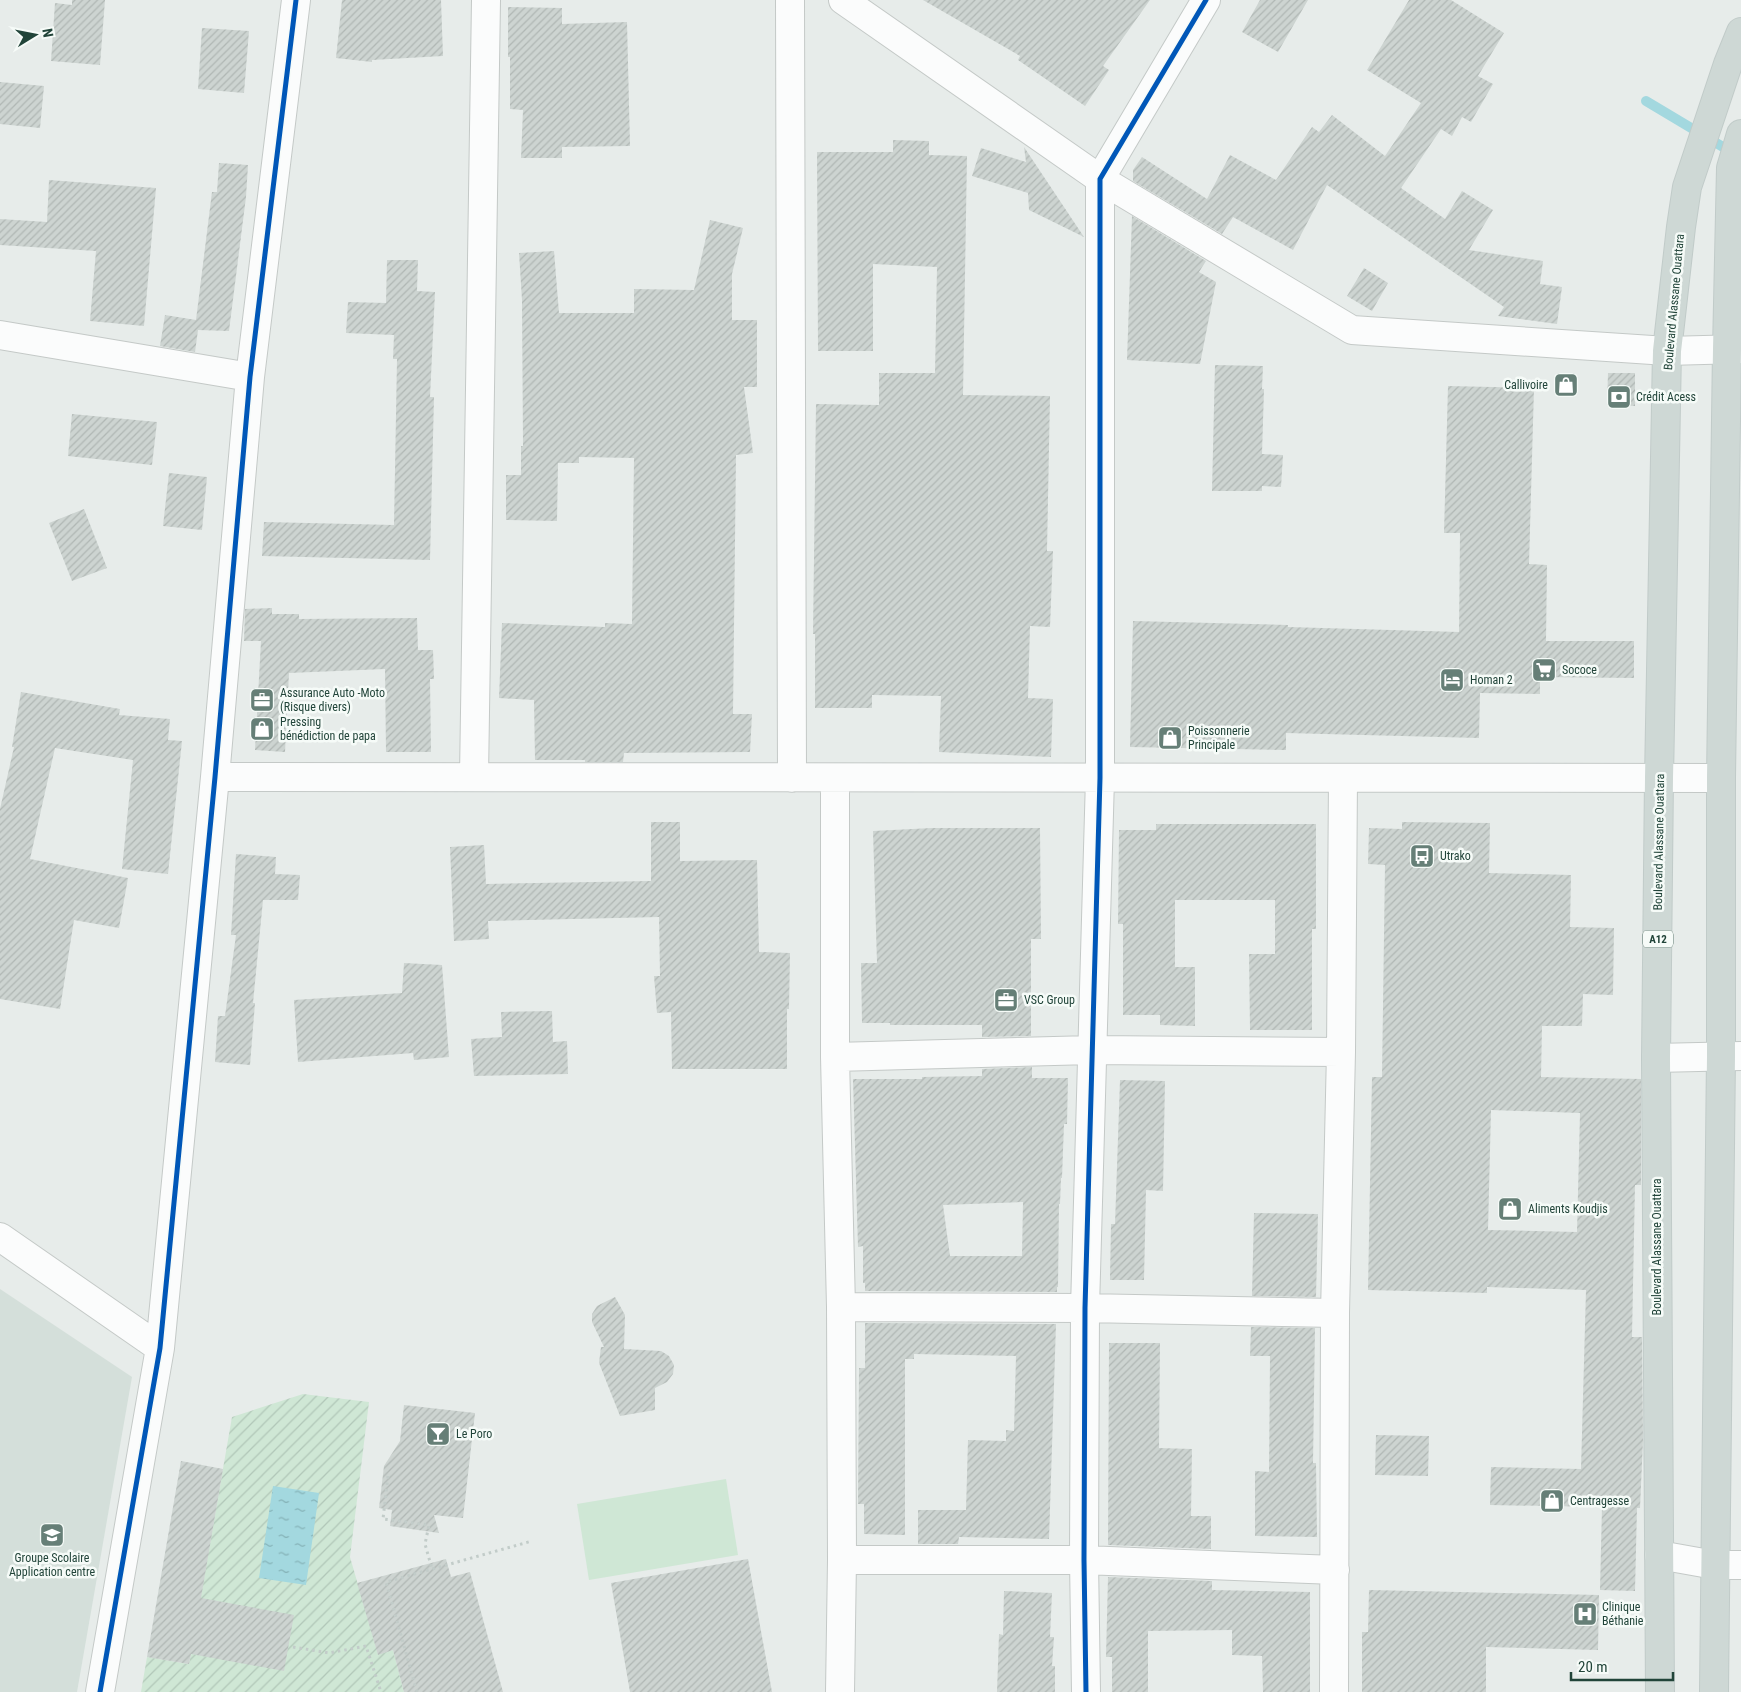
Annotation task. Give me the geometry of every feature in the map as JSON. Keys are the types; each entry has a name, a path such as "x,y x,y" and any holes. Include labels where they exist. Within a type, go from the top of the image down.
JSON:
{"main road":[{"name":"Boulevard Alassane Ouattara","path":"1660,1692 1656,1058 1667,351 1687,187 1728,64 1741,32"},
{"path":"1714,1692 1728,1565 1731,1056 1721,778 1734,349 1731,168 1740,136"}],"street":[{"path":"100,1692 160,1348 215,777 250,377 296,0"},
{"path":"474,777 486,0"},
{"path":"790,0 792,778"},
{"path":"843,0 1100,179 1352,330 1667,351 1734,349"},
{"path":"1086,1692 1084,1560 1085,1308 1100,778 1100,179 1206,0"},
{"path":"0,335 250,377"},
{"path":"215,777 1721,778"},
{"path":"835,778 834,1057 841,1306 842,1560 840,1692"},
{"path":"1334,1692 1335,1312 1341,1052 1343,778"},
{"path":"834,1057 1092,1050 1341,1052"},
{"path":"1656,1058 1731,1056"},
{"path":"0,1237 160,1348"},
{"path":"841,1306 1335,1312"},
{"path":"1659,1555 1728,1565"},
{"path":"842,1560 1084,1560 1335,1570"}],"path":[{"path":"388,1476 383,1519 428,1525 425,1544 432,1569"},
{"path":"417,1692 386,1582 532,1541"},
{"path":"293,1647 329,1653 366,1646 381,1692"}],"shaded area":[{"name":"Groupe Scolaire Application centre","path":"0,1289 132,1377 77,1692 0,1692"}],"green space":[{"path":"303,1394 369,1402 350,1557 378,1654 393,1650 404,1692 141,1692 147,1657 189,1664 232,1417"},
{"path":"726,1479 738,1555 589,1580 577,1504"}],"water":[{"path":"273,1486 319,1493 306,1585 259,1578"}],"building":[{"path":"72,0 105,0 100,65 51,61 55,3 72,5"},
{"path":"342,0 441,0 443,56 372,60 372,62 336,58"},
{"path":"923,0 1150,0 1103,66 1109,70 1085,106 1018,60 1020,56"},
{"path":"1260,0 1308,0 1278,52 1242,32"},
{"path":"1409,0 1451,0 1504,33 1478,76 1493,84 1471,122 1462,117 1452,136 1441,129 1401,188 1445,219 1462,191 1493,210 1469,250 1543,261 1540,284 1562,287 1557,324 1498,316 1504,307 1327,185 1293,250 1233,217 1222,234 1133,181 1133,170 1142,157 1207,199 1230,155 1276,180 1312,127 1319,132 1332,115 1385,156 1421,103 1367,70"},
{"path":"508,7 562,8 562,24 627,22 630,146 562,147 562,158 521,158 523,110 510,109"},
{"path":"202,28 249,31 244,93 198,89"},
{"path":"0,82 44,86 40,128 0,124"},
{"path":"893,140 929,141 929,155 967,156 963,395 1050,396 1047,551 1053,551 1050,627 1030,626 1028,698 1053,699 1051,757 939,752 941,696 872,695 872,708 815,708 815,634 813,634 816,404 879,405 879,373 935,373 937,267 873,264 873,351 818,351 817,152 893,152"},
{"path":"1024,147 1084,237 1029,210 1028,193 972,176 981,148 1026,162"},
{"path":"219,163 248,165 246,197 229,331 198,330 195,352 160,346 165,315 196,320 212,192 217,192"},
{"path":"49,180 156,188 144,326 90,321 96,251 0,245 0,219 47,222"},
{"path":"1132,216 1206,261 1199,272 1216,282 1200,364 1127,360"},
{"path":"710,220 743,228 732,274 732,320 757,320 757,387 744,387 753,453 736,455 733,714 752,714 750,752 624,753 623,762 535,760 534,700 499,698 502,623 605,627 605,623 632,624 634,458 579,457 579,463 558,463 557,521 506,520 506,475 521,475 521,446 523,446 522,300 519,253 554,251 559,313 634,313 634,289 694,290"},
{"path":"387,260 418,260 417,291 435,292 430,397 434,397 430,560 262,556 264,522 394,525 397,359 393,359 394,335 346,333 348,302 386,303"},
{"path":"1364,268 1388,283 1372,311 1347,296"},
{"path":"1215,365 1263,366 1262,454 1283,455 1281,487 1262,486 1262,491 1212,491"},
{"path":"1608,373 1635,373 1635,406 1607,405"},
{"path":"1448,386 1534,388 1529,564 1547,565 1546,641 1634,641 1634,678 1540,677 1540,694 1480,693 1479,738 1286,733 1286,750 1130,747 1133,621 1459,632 1460,533 1444,533"},
{"path":"72,414 157,422 152,465 68,456"},
{"path":"169,473 207,477 202,530 163,526"},
{"path":"84,509 107,568 72,581 49,523"},
{"path":"272,608 272,614 299,614 299,619 417,618 418,650 433,650 434,679 430,679 431,752 386,752 385,669 289,673 285,752 255,750 261,641 244,641 245,609"},
{"path":"21,692 120,709 119,715 170,719 168,740 182,741 168,874 122,869 133,760 55,748 30,859 128,878 119,928 74,920 60,1009 0,999 0,809 14,747 12,747"},
{"path":"651,822 680,822 680,861 757,860 759,952 790,953 789,1009 787,1009 787,1069 672,1069 671,1012 657,1013 654,976 660,976 659,917 488,921 489,939 454,941 450,847 484,845 486,884 651,881"},
{"path":"1402,822 1490,823 1489,873 1571,875 1570,927 1614,928 1613,995 1583,994 1582,1026 1542,1026 1541,1077 1641,1079 1641,1185 1635,1185 1632,1337 1642,1337 1643,1440 1640,1508 1637,1508 1635,1591 1600,1590 1602,1507 1490,1505 1491,1467 1581,1469 1586,1290 1487,1287 1487,1293 1368,1290 1372,1077 1382,1077 1385,865 1368,864 1369,828 1402,829","holes":["1491,1110 1580,1113 1577,1232 1488,1230"]},
{"path":"1156,824 1316,824 1316,929 1312,929 1312,1030 1250,1030 1249,954 1275,954 1275,900 1175,900 1175,967 1195,967 1195,1026 1160,1025 1160,1015 1123,1015 1123,924 1118,924 1119,830 1156,830"},
{"path":"932,828 1040,828 1041,939 1031,939 1031,1036 982,1037 982,1025 890,1025 890,1023 862,1023 861,963 877,963 873,831"},
{"path":"236,854 276,857 275,874 300,875 298,900 263,900 253,1003 255,1003 250,1065 215,1062 218,1016 225,1016 236,935 231,935"},
{"path":"404,963 442,965 449,1057 414,1060 413,1053 298,1062 294,1000 402,993"},
{"path":"552,1011 553,1042 567,1041 568,1074 474,1076 471,1039 502,1037 501,1012"},
{"path":"1032,1067 1032,1078 1068,1078 1067,1124 1064,1124 1059,1204 1057,1292 865,1291 865,1283 863,1283 863,1246 858,1247 853,1079 922,1079 922,1077 982,1076 982,1069","holes":["1023,1202 1022,1256 950,1256 943,1205"]},
{"path":"1120,1080 1165,1081 1163,1191 1146,1190 1144,1280 1110,1280 1111,1224 1115,1224"},
{"path":"1254,1213 1318,1214 1316,1297 1252,1296"},
{"path":"615,1297 625,1315 624,1349 661,1351 669,1356 674,1365 673,1374 667,1382 655,1388 655,1410 620,1416 599,1363 601,1347 604,1347 592,1322 592,1314 597,1306"},
{"path":"865,1323 1056,1324 1049,1539 959,1537 958,1544 918,1544 918,1510 966,1510 968,1440 1006,1441 1006,1430 1014,1431 1016,1356 914,1354 914,1359 905,1359 905,1535 864,1534 864,1504 858,1504 859,1368 865,1368"},
{"path":"1251,1327 1315,1328 1313,1463 1316,1463 1317,1537 1255,1536 1255,1471 1269,1472 1270,1356 1250,1356"},
{"path":"1109,1343 1160,1343 1159,1448 1192,1449 1191,1516 1211,1516 1211,1549 1108,1545"},
{"path":"404,1405 475,1413 463,1518 434,1515 439,1533 390,1526 392,1510 379,1508 384,1466 400,1441"},
{"path":"1376,1435 1429,1436 1428,1476 1375,1475"},
{"path":"181,1461 223,1469 201,1598 294,1615 284,1671 191,1654 189,1664 147,1657"},
{"path":"446,1559 451,1577 470,1572 503,1692 404,1692 393,1650 378,1655 357,1583"},
{"path":"748,1559 772,1692 630,1692 611,1583"},
{"path":"1108,1577 1212,1581 1212,1590 1310,1592 1310,1692 1263,1692 1262,1656 1232,1655 1232,1630 1148,1631 1148,1692 1112,1692 1112,1657 1106,1657"},
{"path":"1369,1590 1599,1595 1598,1650 1486,1647 1486,1692 1362,1692 1362,1632 1368,1632"},
{"path":"1004,1591 1052,1593 1050,1637 1054,1637 1052,1666 1055,1666 1055,1692 997,1692 999,1634 1003,1635"}],"waterway":[{"path":"1646,101 1733,153"}],"cycle path":[{"path":"100,1692 160,1348 215,777 250,377 296,0"},
{"path":"1086,1692 1084,1560 1085,1308 1100,778 1100,179 1206,0"}],"place":[{"name":"Callivoire","path":"1566,385"},
{"name":"Crédit Acess","path":"1619,397"},
{"name":"Sococe","path":"1544,670"},
{"name":"Homan 2","path":"1452,680"},
{"name":"Assurance Auto -Moto (Risque divers)","path":"262,700"},
{"name":"Pressing bénédiction de papa","path":"262,729"},
{"name":"Poissonnerie Principale","path":"1170,738"},
{"name":"Utrako","path":"1422,856"},
{"name":"VSC Group","path":"1006,1000"},
{"name":"Aliments Koudjis","path":"1510,1209"},
{"name":"Le Poro","path":"438,1434"},
{"name":"Centragesse","path":"1552,1501"},
{"name":"Groupe Scolaire Application centre","path":"52,1535"},
{"name":"Clinique Béthanie","path":"1585,1614"}]}
